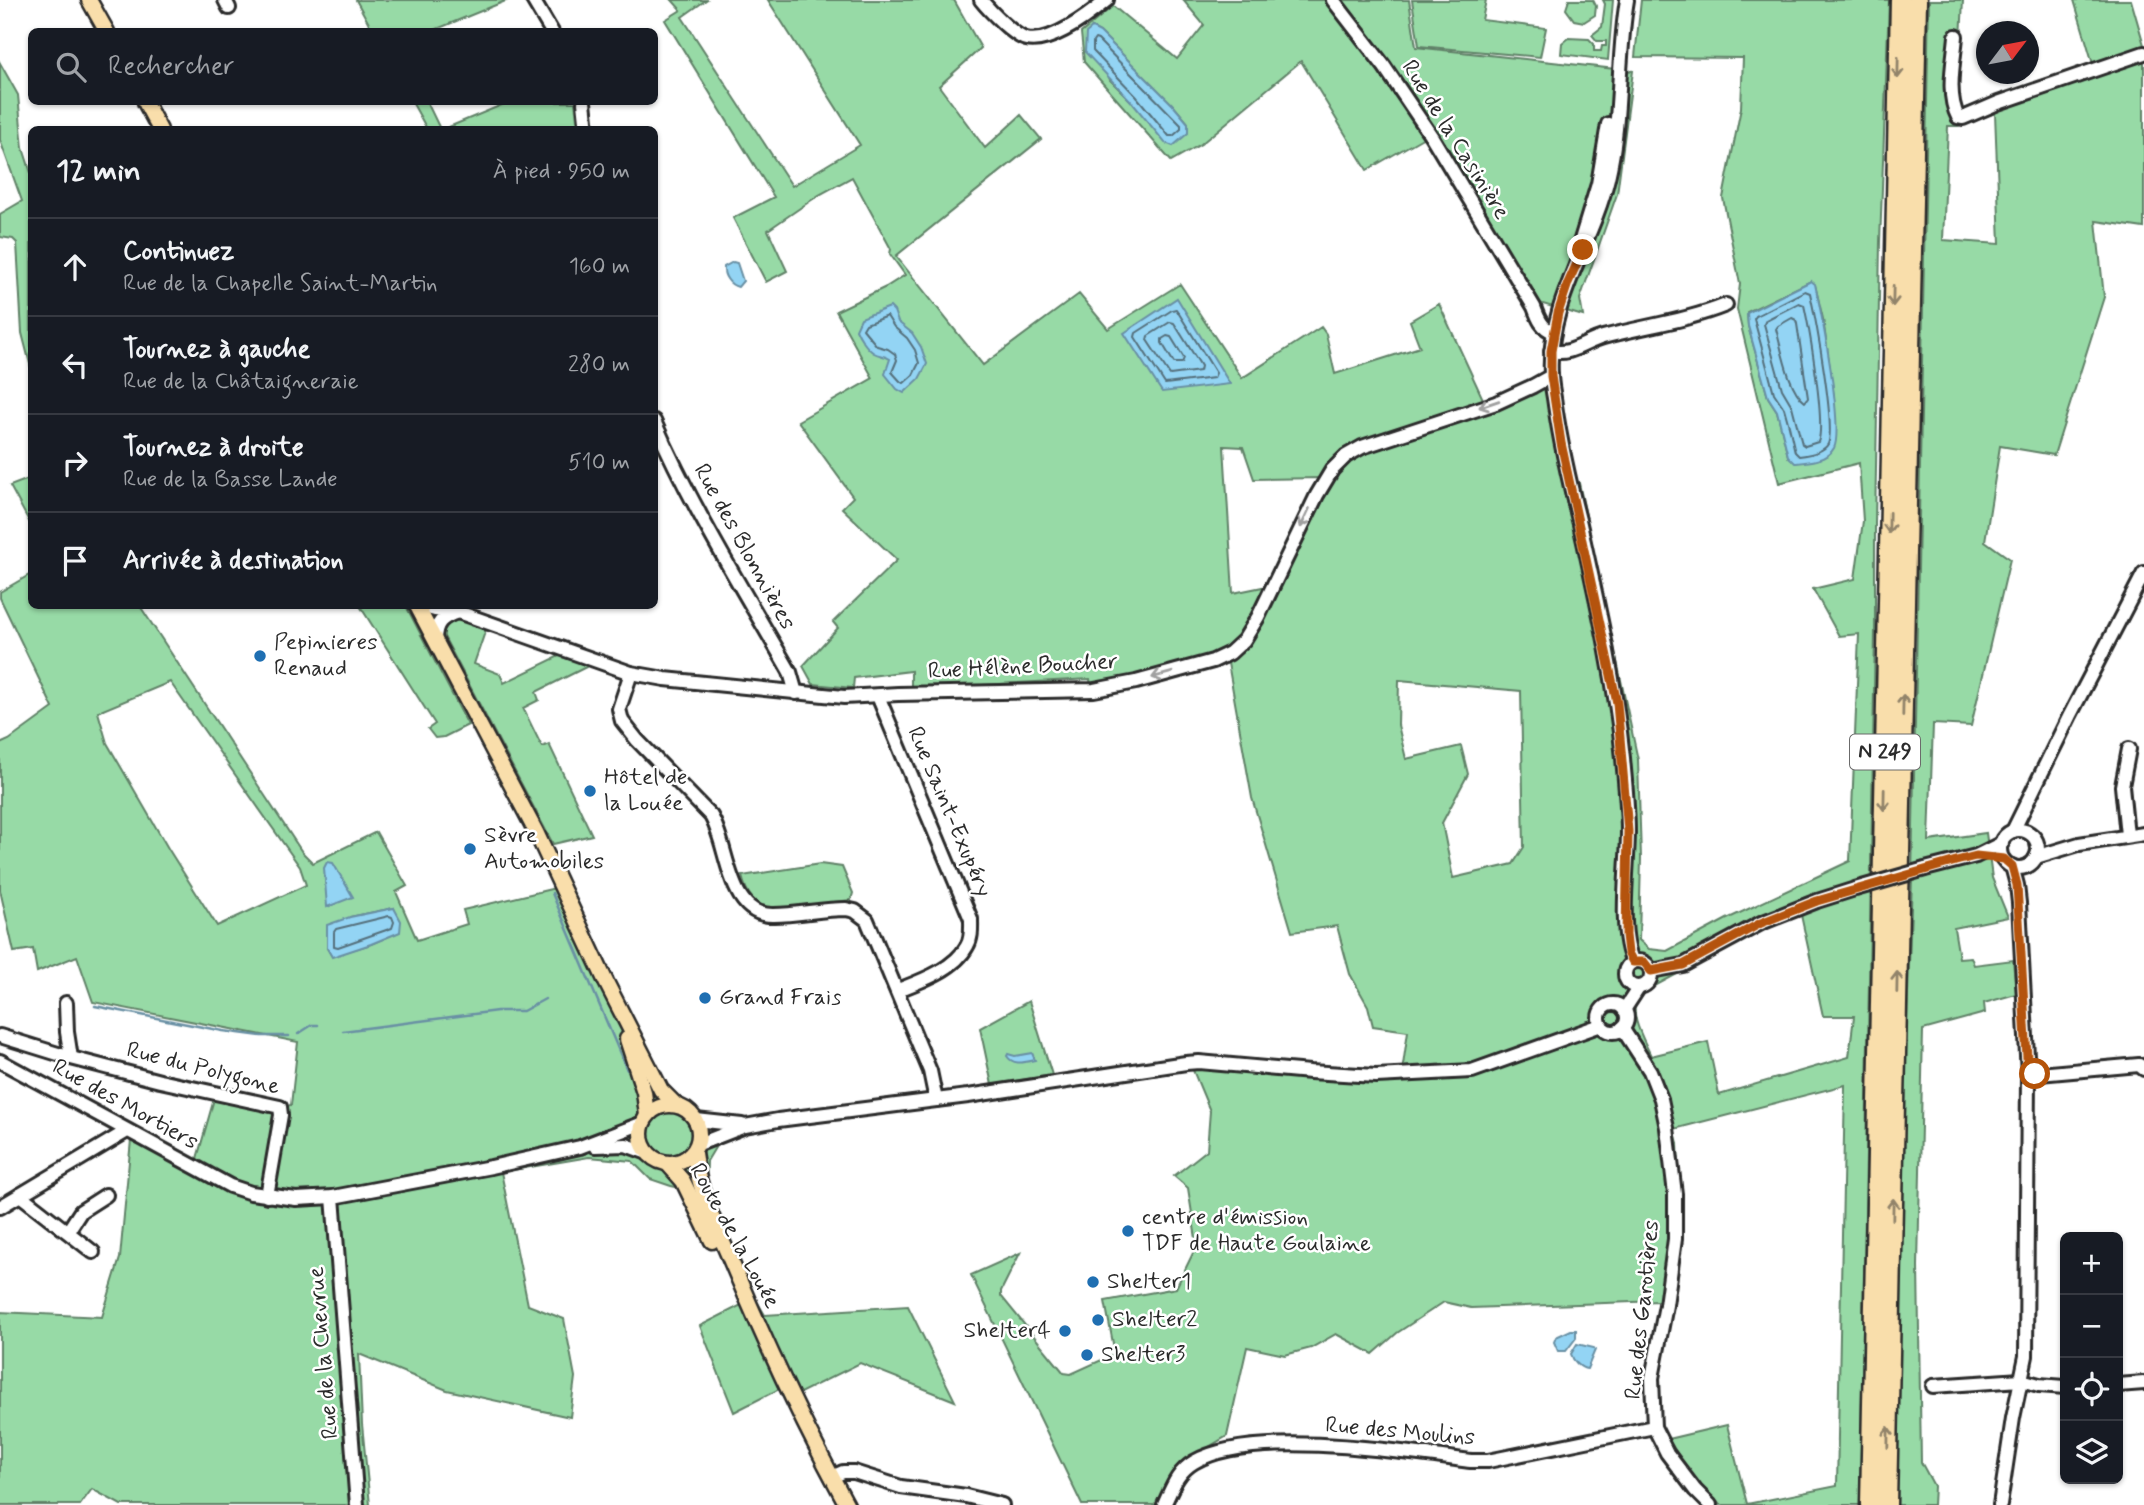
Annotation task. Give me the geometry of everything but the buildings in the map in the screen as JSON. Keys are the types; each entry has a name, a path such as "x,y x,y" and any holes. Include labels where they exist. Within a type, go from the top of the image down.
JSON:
{"highway":[{"name":"N 249","path":"1870,1505 1900,0"},
{"name":"N 249","path":"1887,1505 1917,0"}],"main road":[{"path":"89,0 105,28"},
{"path":"147,105 158,126"},
{"path":"420,609 542,842 606,982 661,1090 696,1120 699,1128 696,1148 682,1161 668,1164 654,1158 648,1153 641,1139 645,1119 644,1092 606,982"},
{"path":"645,1119 660,1107 676,1105"},
{"name":"Route de la Louée","path":"696,1148 702,1193 760,1330"},
{"name":"Route de la Louée","path":"668,1164 683,1181 847,1505"}],"street":[{"path":"533,0 550,28"},
{"path":"981,0 1023,39 1035,40 1052,36 1107,0"},
{"name":"Rue de la Casinière","path":"1333,0 1384,66 1432,137 1543,326 1554,332"},
{"path":"1627,0 1608,177 1597,219 1574,267 1558,313 1551,351 1551,376 1561,443 1617,703 1628,831 1626,935 1628,953 1633,962"},
{"path":"1956,36 1953,107 1958,117 1964,118 1998,103 2144,53"},
{"path":"584,105 587,126"},
{"path":"1551,351 1566,353 1600,338 1685,320 1726,305"},
{"path":"1534,307 1544,313 1558,313"},
{"name":"Rue Hélène Boucher","path":"431,609 458,612 631,673 796,693 844,697 1094,690 1136,682 1213,661 1230,653 1244,640 1258,617 1317,495 1332,470 1346,456 1362,447 1506,398 1551,376"},
{"name":"Rue des Blonnières","path":"658,430 718,547 790,671 796,693"},
{"path":"2000,1505 2013,1418 2026,1356 2028,1075 2017,885 2008,862 2001,854 2002,843 2013,831 2028,803 2070,715 2144,573"},
{"path":"435,640 439,622 458,612"},
{"path":"631,673 619,709 622,721 637,740 712,816 718,827 737,892 745,904 757,912 771,916 833,909 855,911 867,920 930,1071 936,1100"},
{"name":"Rue Saint-Exupéry","path":"878,696 971,919 968,945 959,958 937,972 898,990"},
{"path":"2127,835 2122,786 2129,749"},
{"path":"2017,885 2032,861 2034,838 2028,803"},
{"path":"2013,831 2025,831 2060,850"},
{"path":"1976,856 2022,867 2079,844 2144,834"},
{"path":"1651,971 1683,965 1761,923 1855,888 1976,856 2002,843"},
{"path":"1634,985 1626,972 1633,962 1644,962 1651,971"},
{"path":"1620,1007 1634,985 1648,982 1651,971"},
{"path":"66,1003 71,1058"},
{"path":"1607,1005 1620,1007 1626,1022 1618,1031 1608,1031 1599,1020 1600,1011 1607,1005"},
{"path":"696,1148 745,1126 778,1120 1199,1062 1376,1076 1472,1071 1601,1025"},
{"name":"Rue des Garotières","path":"1622,1028 1650,1071 1661,1099 1675,1194 1675,1238 1652,1378 1654,1427 1667,1453 1710,1505"},
{"name":"Rue du Polygone","path":"0,1036 160,1081 280,1107 281,1115 267,1196"},
{"name":"Rue des Mortiers","path":"0,1061 230,1186 267,1196 296,1199 333,1197 580,1147"},
{"path":"2028,1075 2139,1065 2144,1069"},
{"path":"580,1147 645,1119"},
{"path":"696,1120 745,1126"},
{"path":"0,1207 127,1131"},
{"path":"580,1147 626,1145 648,1153"},
{"path":"20,1195 93,1252"},
{"path":"68,1231 81,1211 106,1195"},
{"name":"Rue de la Chevrue","path":"333,1197 357,1505"},
{"path":"1933,1386 2021,1380 2060,1387"},
{"path":"2123,1385 2144,1383"},
{"name":"Rue des Moulins","path":"1164,1505 1175,1480 1193,1462 1239,1448 1303,1444 1488,1461 1654,1427"},
{"path":"832,1477 843,1472 853,1472 893,1485 966,1496 1002,1505"}],"green space":[{"path":"356,0 508,0 439,28 371,28"},
{"path":"672,0 706,0 682,17 792,186 860,145 768,0 954,0 981,48 939,86 985,148 1021,115 1041,139 896,256 983,365 1079,294 1108,329 1180,284 1242,378 1321,327 1326,334 1335,374 1420,347 1410,321 1439,304 1488,410 1545,388 1563,484 1579,483 1638,760 1641,858 1639,940 1649,949 1667,951 1727,919 1850,861 1859,634 1839,636 1813,589 1855,579 1863,521 1859,463 1779,483 1737,309 1740,284 1723,198 1741,108 1743,58 1635,57 1641,0 1889,0 1880,242 1860,1505 1720,1505 1692,1476 1668,1439 1727,1425 1747,1504 1837,1486 1845,1085 1674,1129 1678,1143 1682,1247 1670,1304 1660,1301 1471,1308 1444,1302 1397,1333 1373,1354 1336,1334 1311,1348 1285,1355 1247,1347 1227,1436 1177,1466 1154,1505 1082,1505 971,1275 1020,1253 1001,1296 1064,1373 1071,1374 1115,1354 1105,1301 1176,1288 1197,1245 1188,1188 1174,1176 1207,1150 1210,1111 1192,1068 1346,1081 1401,1079 1408,1031 1373,1026 1368,1006 1350,974 1337,926 1292,932 1252,798 1228,663 1092,696 1090,679 911,689 911,671 854,678 853,688 813,684 803,666 838,628 833,622 897,560 842,508 853,497 798,421 873,378 836,311 905,275 890,254 891,249 852,177 819,195 768,230 787,271 766,282 733,218 774,197 665,20 681,10","holes":["1811,281 1815,285 1823,319 1834,397 1788,456 1777,411 1768,397 1748,326 1747,312","1224,446 1243,447 1254,479 1320,478 1272,585 1233,593","1399,680 1521,691 1524,847 1513,864 1453,878 1442,823 1468,774 1461,746 1406,759 1398,725","1801,915 1823,1016 1854,1016 1849,1057 1719,1095 1708,1042 1651,1056 1636,1018 1635,1002 1638,995 1742,939"]},
{"path":"1183,0 1409,0 1416,47 1633,71 1617,194 1580,299 1583,316 1536,302 1433,132 1367,170 1301,61 1201,144 1171,161 1084,62 1081,33 1113,6 1177,59 1204,25","holes":["1092,28 1100,32 1172,104 1188,123 1130,100 1110,80"]},
{"path":"1412,0 1486,0 1482,20 1546,28 1540,57 1419,46"},
{"path":"1569,0 1593,0 1596,6 1595,15 1584,22 1574,20 1566,9"},
{"path":"1603,0 1613,0 1608,60 1561,54 1562,43 1568,38 1589,39 1594,44 1594,51 1601,51 1602,46 1606,46 1606,41 1597,41 1592,35 1602,27 1605,4"},
{"path":"1929,0 1963,0 1958,98 1961,110 2093,64 2074,0 2131,0 2144,45 2144,228 2096,221 2104,297 2054,455 2000,446 1985,541 2010,559 1971,726 1933,724 1929,841 1986,833 1992,878 2008,917 1954,928 1959,958 1971,957 1974,965 2013,960 2016,994 1984,1003 1985,1013 1923,1030 1918,1266 1921,1462 1934,1486 1933,1505 1896,1505 1912,879","holes":["1995,113 2000,244 1943,240 1948,126 1958,126"]},
{"path":"0,63 18,95 23,148 28,164 28,356 22,333 17,243 13,239 0,237 0,214 22,201 0,140"},
{"path":"414,105 428,105 439,126 425,126"},
{"path":"502,105 575,105 578,126 451,126"},
{"path":"28,479 28,519 10,486"},
{"path":"28,576 28,609 142,609 302,852 313,863 376,832 407,886 396,892 417,940 467,924 463,910 568,885 664,1092 696,1110 716,1146 707,1161 706,1193 650,1179 632,1161 589,1157 501,1172 528,1305 564,1319 575,1377 570,1417 447,1390 359,1354 370,1505 121,1505 92,1489 80,1505 0,1505 0,1312 102,1317 120,1258 132,1129 196,1162 214,1099 264,1111 291,1105 298,1042 93,1002 77,956 37,972 33,949 14,952 0,890 0,744 53,708 0,598 0,592","holes":["170,682 300,867 306,885 217,926 107,743 98,712","394,908 399,932 332,956 327,948 350,917"]},
{"path":"362,609 408,609 468,725 444,737 435,738 428,729 435,724"},
{"path":"459,618 486,629 474,664 500,674 504,683 561,655 588,666 536,692 539,700 523,708 542,747 549,744 592,835 553,844 442,633 448,623"},
{"path":"820,864 842,867 853,893 851,900 772,910 752,898 742,876"},
{"path":"1029,1001 1052,1075 992,1085 980,1028"},
{"path":"755,1298 765,1315 908,1306 955,1401 860,1363 798,1394 791,1383 734,1412 700,1326"}],"water":[{"path":"1092,28 1100,32 1188,123 1188,133 1173,146 1165,143 1130,100 1085,52 1086,33"},
{"path":"733,262 737,263 743,281 738,287 729,282 724,273 724,267"},
{"path":"1811,281 1815,284 1826,342 1834,394 1836,436 1834,448 1827,456 1795,463 1788,456 1777,411 1768,397 1748,326 1747,313"},
{"path":"1177,298 1230,384 1162,392 1124,333"},
{"path":"890,307 898,322 912,333 927,364 919,379 904,393 897,389 885,374 890,359 871,351 856,329 861,318"},
{"path":"327,862 333,863 353,897 327,907 324,868"},
{"path":"394,908 401,921 400,932 332,957 327,948 327,925"},
{"path":"1032,1053 1035,1060 1023,1062 1012,1061 1007,1056 1008,1054 1015,1056"},
{"path":"1576,1330 1576,1338 1566,1351 1558,1351 1554,1342 1556,1337"},
{"path":"1577,1344 1595,1350 1587,1369 1579,1366 1572,1357"}],"waterway":[{"path":"552,893 627,1070"},
{"path":"343,1031 497,1011 523,1011 545,999"},
{"path":"95,1006 223,1031 261,1036 289,1036"},
{"path":"298,1034 312,1025 318,1025"}],"place":[{"name":"Pepinieres Renaud","path":"260,656"},
{"name":"Hôtel de la Louée","path":"590,791"},
{"name":"Sèvre Automobiles","path":"470,849"},
{"name":"Grand Frais","path":"705,998"},
{"name":"centre d'émission TDF de Haute Goulaine","path":"1128,1231"},
{"name":"Shelter1","path":"1093,1282"},
{"name":"Shelter2","path":"1098,1320"},
{"name":"Shelter4","path":"1065,1331"},
{"name":"Shelter3","path":"1087,1355"}],"route":[{"path":"1583,250 1558,313 1551,351 1551,376 1561,443 1617,703 1628,831 1628,953 1633,962 1644,962 1651,971 1683,965 1761,923 1855,888 1976,856 2004,859 2012,866 2017,885 2028,1075 2035,1074"}]}
